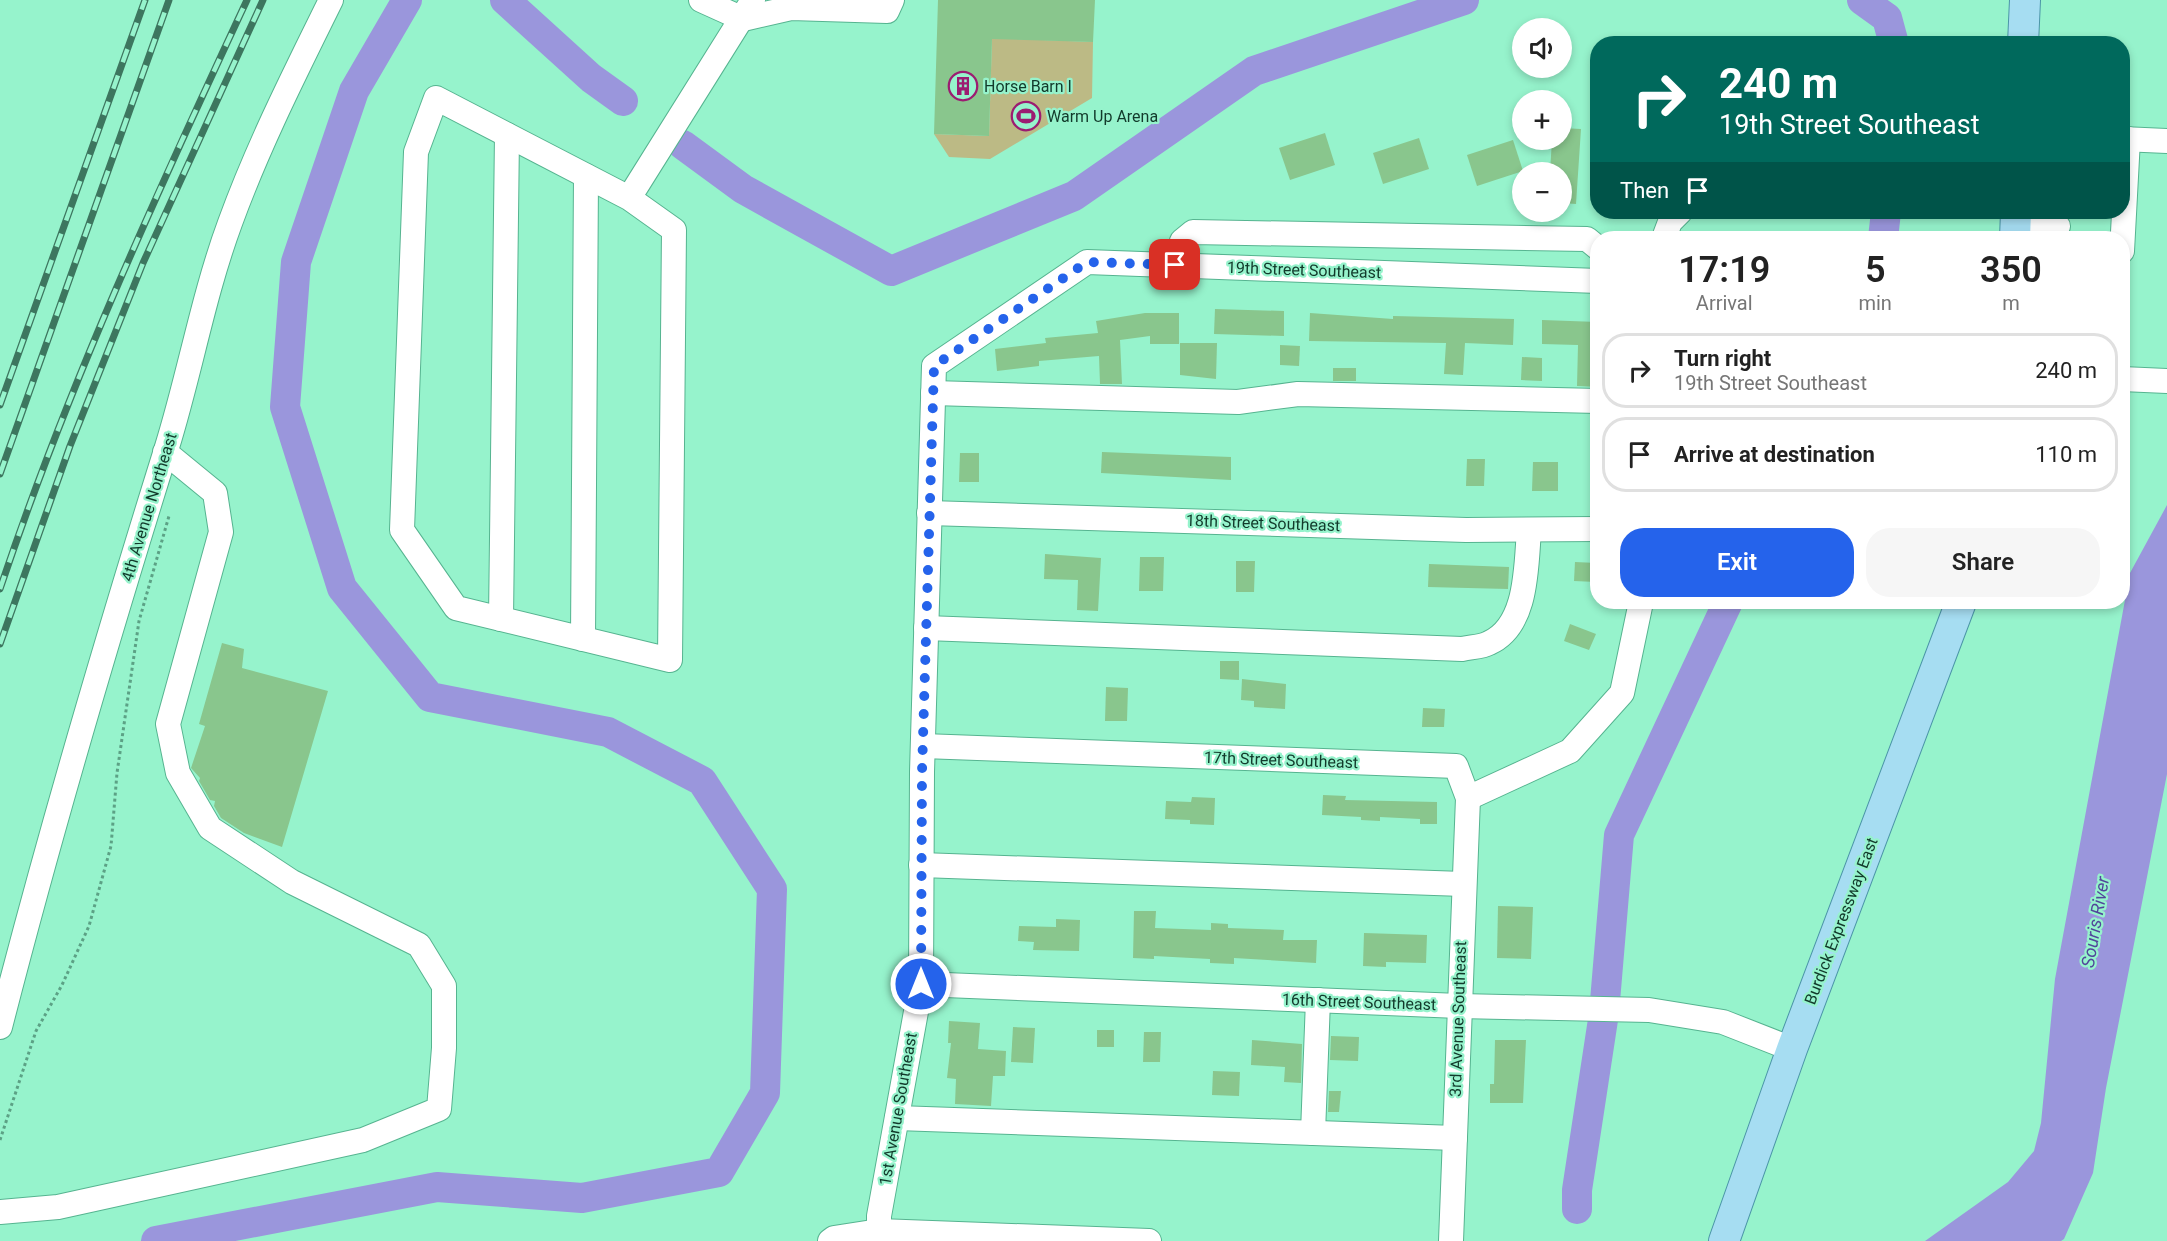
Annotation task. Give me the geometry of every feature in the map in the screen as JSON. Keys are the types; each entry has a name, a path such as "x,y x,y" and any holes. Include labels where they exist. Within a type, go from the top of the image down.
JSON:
{"main road":[{"path":"2023,36 2025,0"},
{"name":"Burdick Expressway East","path":"1724,1241 1792,1048 1958,609"}],"street":[{"name":"4th Avenue Northeast","path":"0,1027 39,876 165,452 230,223 278,109 331,0"},
{"path":"700,0 748,10 791,8 887,11 892,0"},
{"path":"629,198 748,10"},
{"path":"436,98 629,198 674,230 670,660 456,608 402,530 416,152 436,98"},
{"path":"501,619 507,135"},
{"path":"2130,139 2167,141"},
{"path":"584,639 586,176"},
{"path":"2016,224 2058,225"},
{"path":"1175,265 1182,241 1193,232 1587,239 1590,241"},
{"name":"19th Street Southeast","path":"934,366 1087,262 1590,281"},
{"name":"1st Avenue Southeast","path":"879,1236 879,1216 921,984 923,746 934,366"},
{"path":"2130,379 2167,381"},
{"path":"933,393 1238,402 1298,394 1590,401"},
{"path":"0,1212 58,1207 363,1140 439,1109 444,1048 444,986 419,945 292,882 210,828 178,773 168,724 221,532 215,492 165,452"},
{"name":"18th Street Southeast","path":"929,513 1529,530 1590,529"},
{"path":"926,628 1462,649 1491,643 1514,621 1524,592 1529,530"},
{"path":"1468,798 1570,751 1622,693 1640,609"},
{"name":"17th Street Southeast","path":"923,746 1456,766 1468,798"},
{"name":"3rd Avenue Southeast","path":"1452,1241 1463,884 1468,798"},
{"path":"921,865 1463,884"},
{"name":"16th Street Southeast","path":"921,984 1459,1006 1649,1010 1724,1022 1792,1048"},
{"path":"1313,1133 1318,1000"},
{"path":"897,1118 1455,1138"},
{"path":"830,1241 834,1238 879,1236 1149,1241"}],"path":[{"path":"0,1140 36,1031 63,985 89,926 111,846 117,773 139,621 170,511"}],"shaded area":[{"name":"Warm Up Arena","path":"992,38 1093,42 1092,98 990,159 949,157 934,134 989,136"}],"water":[{"name":"Souris River","path":"2167,505 2167,774 2106,1088 2093,1173 2064,1239 2061,1241 1925,1241 2008,1182 2034,1151 2041,1123 2055,979 2123,609 2130,609 2130,573"}],"building":[{"name":"Horse Barn I","path":"938,0 1095,0 1093,42 992,39 989,136 934,134"},
{"path":"1572,129 1581,129 1576,204 1572,204 1572,162 1551,162 1551,150 1572,150"},
{"path":"1325,133 1335,165 1290,180 1279,148"},
{"path":"1419,138 1429,169 1383,184 1373,153"},
{"path":"1512,140 1512,150 1516,150 1520,162 1512,162 1512,175 1477,186 1467,155"},
{"path":"1215,309 1284,311 1284,336 1214,334"},
{"path":"1145,313 1179,313 1179,344 1150,344 1150,336 1120,340 1122,384 1100,384 1099,356 1039,361 1039,366 997,371 995,349 1046,343 1045,338 1098,333 1096,321"},
{"path":"1310,313 1393,319 1393,316 1514,319 1513,345 1465,343 1463,375 1444,374 1446,343 1309,341"},
{"path":"1542,320 1590,322 1590,387 1577,386 1578,345 1542,344"},
{"path":"1180,343 1217,343 1216,379 1180,375"},
{"path":"1280,345 1300,346 1299,366 1280,365"},
{"path":"1522,357 1542,358 1542,381 1521,380"},
{"path":"1333,368 1356,368 1356,381 1333,381"},
{"path":"1102,452 1231,457 1231,480 1101,473"},
{"path":"960,453 979,453 979,482 959,482"},
{"path":"1467,459 1485,459 1484,486 1466,486"},
{"path":"1533,462 1558,462 1558,491 1532,491"},
{"path":"1045,554 1101,558 1098,611 1077,610 1078,580 1044,579"},
{"path":"1140,557 1164,557 1163,591 1139,591"},
{"path":"1236,561 1255,561 1254,592 1236,592"},
{"path":"1575,562 1590,563 1590,582 1574,581"},
{"path":"1429,564 1509,567 1508,589 1428,587"},
{"path":"1570,624 1596,634 1589,650 1564,641"},
{"path":"222,643 244,649 242,668 328,691 282,847 244,833 221,818 214,806 215,801 210,800 199,781 200,778 191,768 205,726 199,724"},
{"path":"1220,661 1239,661 1239,680 1220,679"},
{"path":"1242,679 1286,684 1285,709 1254,707 1254,701 1241,700"},
{"path":"1106,687 1128,688 1127,721 1105,721"},
{"path":"1423,708 1445,709 1444,727 1422,727"},
{"path":"1323,795 1346,796 1345,800 1437,802 1437,824 1420,824 1420,819 1380,817 1380,821 1361,820 1361,817 1322,815"},
{"path":"1192,797 1215,798 1214,825 1190,824 1190,820 1165,819 1166,801 1191,802"},
{"path":"1498,906 1533,907 1531,959 1497,958"},
{"path":"1134,911 1156,911 1155,928 1211,930 1211,923 1228,924 1228,928 1284,930 1283,940 1317,940 1316,963 1234,958 1234,964 1210,963 1210,959 1154,956 1154,959 1133,958"},
{"path":"1056,919 1080,920 1079,951 1033,950 1034,942 1018,941 1019,926 1056,927"},
{"path":"1364,933 1427,935 1426,963 1386,962 1386,967 1363,966"},
{"path":"949,1021 980,1023 978,1049 1006,1051 1005,1076 993,1076 991,1106 955,1104 956,1079 947,1078 951,1043 948,1043"},
{"path":"1013,1027 1035,1028 1033,1063 1011,1062"},
{"path":"1097,1030 1114,1030 1114,1047 1097,1047"},
{"path":"1144,1032 1161,1032 1160,1062 1143,1062"},
{"path":"1331,1036 1359,1037 1358,1061 1330,1060"},
{"path":"1252,1040 1302,1044 1301,1083 1284,1082 1285,1067 1251,1065"},
{"path":"1495,1040 1526,1040 1523,1103 1490,1103 1490,1084 1494,1084"},
{"path":"1213,1071 1240,1072 1239,1096 1212,1095"},
{"path":"1329,1091 1341,1091 1339,1112 1328,1112"}],"waterway":[{"path":"156,1241 437,1187 582,1198 719,1172 765,1093 772,889 702,781 608,732 430,697 342,588 285,407 296,262 354,91 407,0"},
{"path":"505,0 591,78 623,101"},
{"path":"683,145 743,189 891,271 1074,196 1254,71 1464,0"},
{"path":"1862,0 1887,18 1892,36"},
{"path":"1884,231 1885,219"},
{"path":"1577,1209 1577,1190 1604,1013 1619,835 1725,609"}],"railway":[{"path":"0,405 145,0"},
{"path":"0,474 169,0"},
{"path":"0,589 26,513 84,364 147,218 247,0"},
{"path":"0,644 70,446 143,263 263,0"}],"place":[{"name":"Horse Barn I","path":"963,86"},
{"name":"Warm Up Arena","path":"1026,116"}],"route":[{"path":"921,984 922,772 934,366 1087,262 1175,265"}]}
